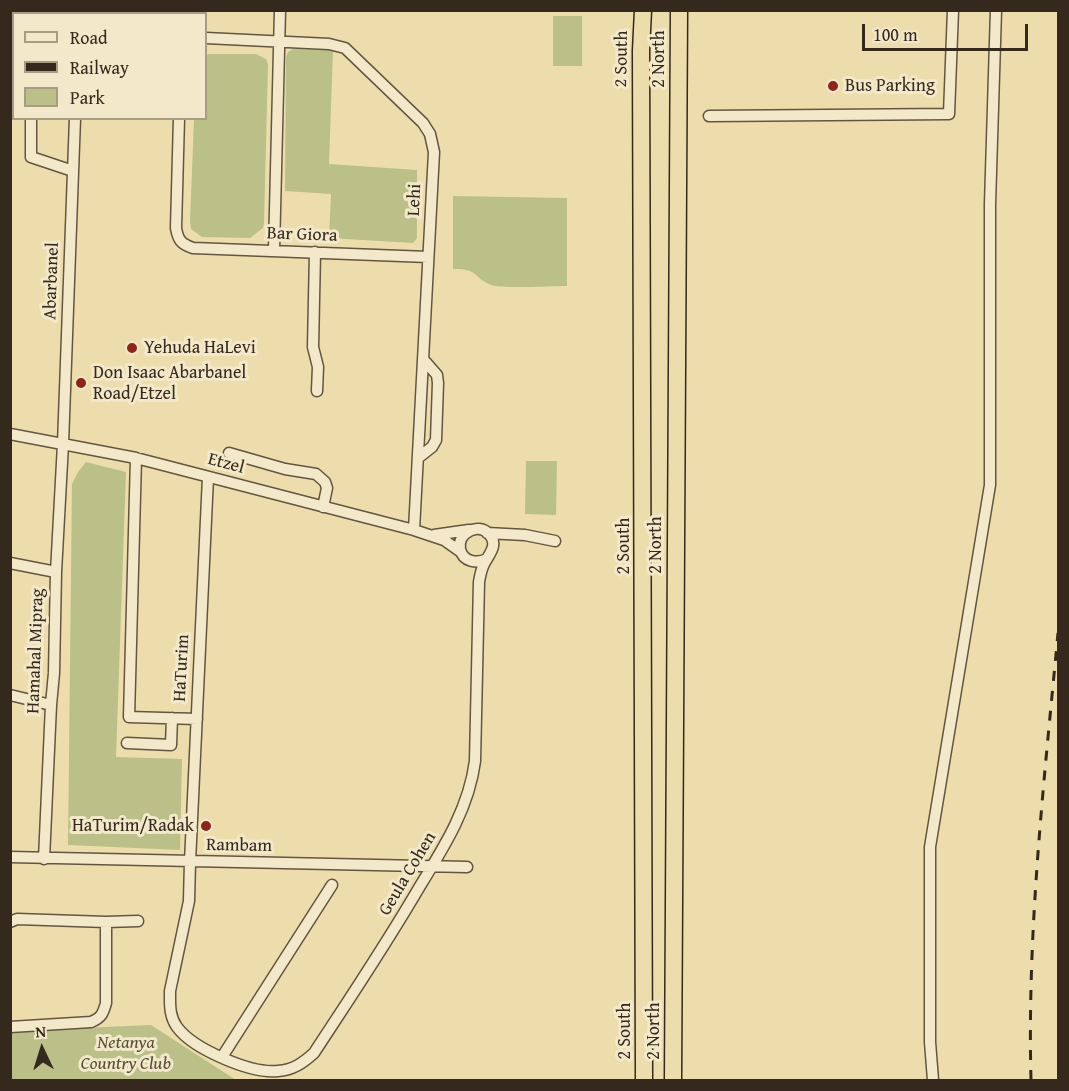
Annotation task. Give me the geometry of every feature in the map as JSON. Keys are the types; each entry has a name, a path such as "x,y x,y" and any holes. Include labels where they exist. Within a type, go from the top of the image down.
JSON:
{"highway":[{"name":"2 South","path":"643,10 641,75 644,1080"},
{"name":"2 North","path":"673,1080 679,12"}],"street":[{"path":"274,250 280,10"},
{"path":"709,116 949,114 953,10"},
{"path":"933,1080 930,1042 930,847 990,485 990,204 996,10"},
{"name":"Lehi","path":"207,38 329,44 345,48 423,123 430,134 434,152 414,530"},
{"path":"31,120 31,157 73,171"},
{"name":"Abarbanel","path":"63,444 75,120"},
{"name":"Bar Giora","path":"179,120 176,228 181,243 193,248 428,257"},
{"path":"315,252 313,347 318,367 316,390"},
{"path":"417,458 432,447 436,440 437,375 423,360"},
{"name":"Etzel","path":"10,434 136,458 414,530 444,540 464,556"},
{"name":"Hamahal Miprag","path":"44,859 63,444"},
{"path":"229,453 285,469 316,474 325,482 326,493 323,507"},
{"path":"136,458 129,717 196,719"},
{"name":"HaTurim","path":"208,477 189,901 170,991 169,1007 178,1028 188,1037 222,1057"},
{"path":"490,554 492,539 480,529 469,530 461,538 460,544 464,556 477,562 490,554 502,540 513,535"},
{"name":"Etzel","path":"431,535 469,530"},
{"path":"487,533 555,542"},
{"name":"Geula Cohen","path":"222,1057 261,1071 276,1072 304,1063 314,1053 400,920 461,814 473,775 476,745 480,574 490,554"},
{"name":"Geula Cohen","path":"464,556 475,577 479,592"},
{"path":"10,563 56,572"},
{"path":"10,695 51,705"},
{"path":"128,743 171,745 172,718"},
{"name":"Rambam","path":"10,857 467,867"},
{"path":"222,1057 332,885"},
{"path":"10,922 17,919 138,921"},
{"path":"10,1027 91,1022 99,1018 104,1012 105,1003 106,922"}],"green space":[{"path":"173,10 173,12 90,11"},
{"path":"553,16 582,16 582,66 553,66"},
{"path":"293,49 333,50 329,164 417,170 417,238 413,243 329,238 331,194 285,191 286,57"},
{"path":"256,54 266,59 268,64 264,223 263,228 250,238 202,237 191,229 194,120 207,120 207,55"},
{"path":"453,196 567,198 567,286 496,286 485,282 468,270 453,269"},
{"path":"526,461 557,461 556,515 525,514"},
{"path":"86,462 126,472 116,757 182,759 180,850 68,845 72,484"},
{"name":"Netanya Country Club","path":"151,1025 236,1080 11,1080 10,1031"}],"railway":[{"path":"1031,1080 1030,1024 1034,912 1058,633"}],"place":[{"name":"Bus Parking","path":"833,86"},
{"name":"Yehuda HaLevi","path":"132,348"},
{"name":"Don Isaac Abarbanel Road/Etzel","path":"81,383"},
{"name":"HaTurim/Radak","path":"206,826"}]}
